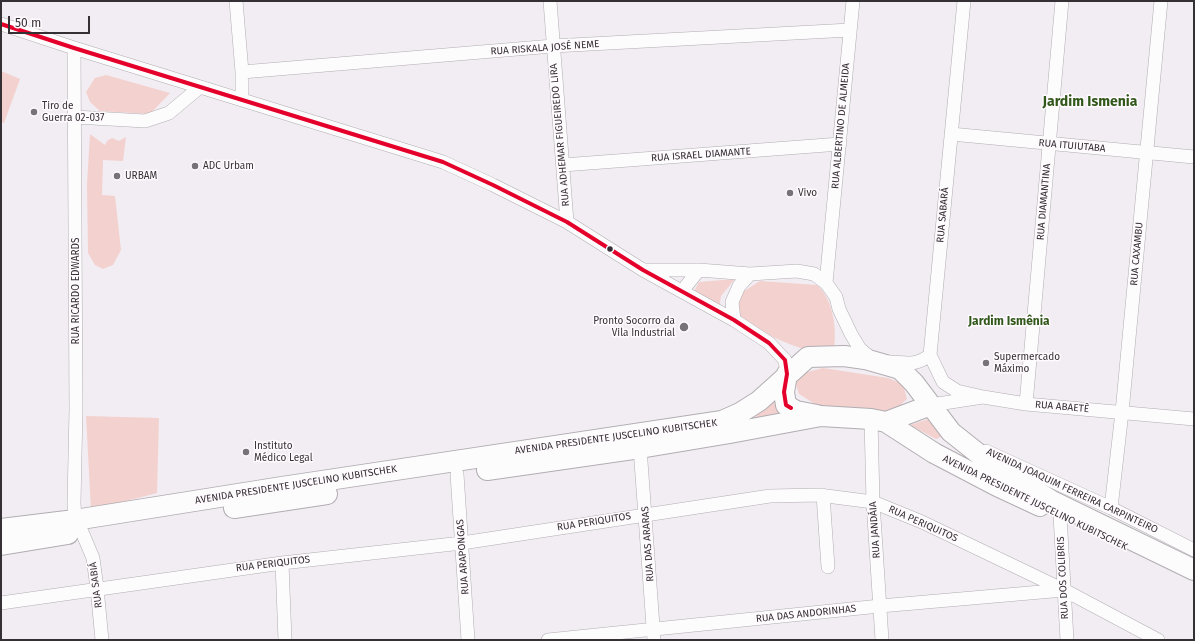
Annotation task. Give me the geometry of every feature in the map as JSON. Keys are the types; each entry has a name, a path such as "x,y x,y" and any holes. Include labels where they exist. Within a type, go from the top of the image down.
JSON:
{"main road":[{"name":"AVENIDA PRESIDENTE JUSCELINO KUBITSCHEK","path":"1,545 78,526 282,487 722,421 740,413 758,401 808,357 844,356 875,361 900,369 914,383 951,432 985,459 1052,501 1194,570"},
{"path":"787,374 784,392 786,405 796,411 821,416"},
{"path":"879,420 931,405"},
{"name":"AVENIDA PRESIDENTE JUSCELINO KUBITSCHEK","path":"1,529 78,526 457,474 640,448 821,416 879,420 934,453 997,486 1060,515 1194,581"}],"street":[{"path":"236,1 242,72 242,100"},
{"name":"RUA ADHEMAR FIGUEIREDO LIRA","path":"550,1 567,222"},
{"name":"RUA ALBERTINO DE ALMEIDA","path":"826,283 853,1"},
{"name":"RUA SABARÁ","path":"930,355 964,1"},
{"name":"RUA DIAMANTINA","path":"1026,404 1062,1"},
{"name":"RUA CAXAMBU","path":"1111,508 1122,412 1160,1"},
{"path":"1,24 443,162 567,222 643,270 734,320 768,343 785,360 787,374"},
{"name":"RUA RISKALA JOSÉ NEME","path":"242,72 553,46 850,30"},
{"name":"RUA RICARDO EDWARDS","path":"74,48 76,409 74,503 78,526"},
{"path":"75,117 145,121 169,113 200,87"},
{"name":"RUA ITUIUTABA","path":"951,134 1146,152 1194,158"},
{"name":"RUA ISRAEL DIAMANTE","path":"562,165 840,144"},
{"name":"RUA ALBERTINO DE ALMEIDA","path":"814,274 828,251"},
{"path":"643,270 699,270 750,274 797,272 814,274 826,283 836,297 839,309 850,334 860,349 875,361 914,363 922,361 930,355 943,382 957,391 983,397"},
{"path":"682,291 699,270"},
{"path":"734,320 732,302 739,286 750,274"},
{"name":"RUA ABAETÊ","path":"931,405 983,397 1026,404 1194,419"},
{"name":"RUA JANDÁIA","path":"879,420 873,502 882,640"},
{"name":"AVENIDA JOAQUIM FERREIRA CARPINTEIRO","path":"951,432 983,449 1111,508 1194,550"},
{"name":"RUA DAS ARARAS","path":"640,448 654,635"},
{"name":"RUA ARAPONGAS","path":"457,474 468,640"},
{"path":"823,495 828,567"},
{"name":"RUA PERIQUITOS","path":"1,603 97,588 282,563 462,543 770,496 823,495 873,502 922,522 1064,590 1158,640"},
{"name":"RUA DOS COLIBRIS","path":"1060,515 1067,640"},
{"name":"RUA SABIÁ","path":"78,526 93,558 102,640"},
{"path":"282,563 285,640"},
{"name":"RUA DAS ANDORINHAS","path":"548,640 654,635 880,606 1064,590"}],"shaded area":[{"path":"1,71 20,79 4,123 1,122"},
{"path":"106,75 170,93 150,114 100,111 90,102 86,92 95,78"},
{"path":"90,134 105,145 107,141 112,138 119,141 126,137 123,161 103,160 102,195 115,196 121,250 113,265 103,269 95,265 88,253 87,184"},
{"path":"735,279 721,296 719,310 692,295 699,282"},
{"path":"760,281 817,285 827,298 833,314 835,332 834,349 822,351 802,348 780,340 740,319 738,295"},
{"path":"823,368 888,378 903,384 907,399 895,410 877,414 815,404 799,394 795,382 796,375"},
{"path":"772,396 775,405 786,418 746,425 765,408"},
{"path":"86,416 159,418 157,493 91,510"},
{"path":"932,418 943,436 936,439 910,425"}],"transit line":[{"path":"1,24 443,162 493,185 567,222 643,270 734,320 769,343 785,360 787,374 784,392 786,405 791,408"}],"place":[{"name":"Tiro de Guerra 02-037","path":"34,112"},
{"name":"ADC Urbam","path":"195,166"},
{"name":"URBAM","path":"117,176"},
{"name":"Vivo","path":"790,193"},
{"name":"Pronto Socorro da Vila Industrial","path":"684,327"},
{"name":"Supermercado Máximo","path":"986,363"},
{"name":"Instituto Médico Legal","path":"246,452"}],"district":[{"name":"Jardim Ismenia","path":"1090,102"},
{"name":"Jardim Ismênia","path":"1009,322"}]}
